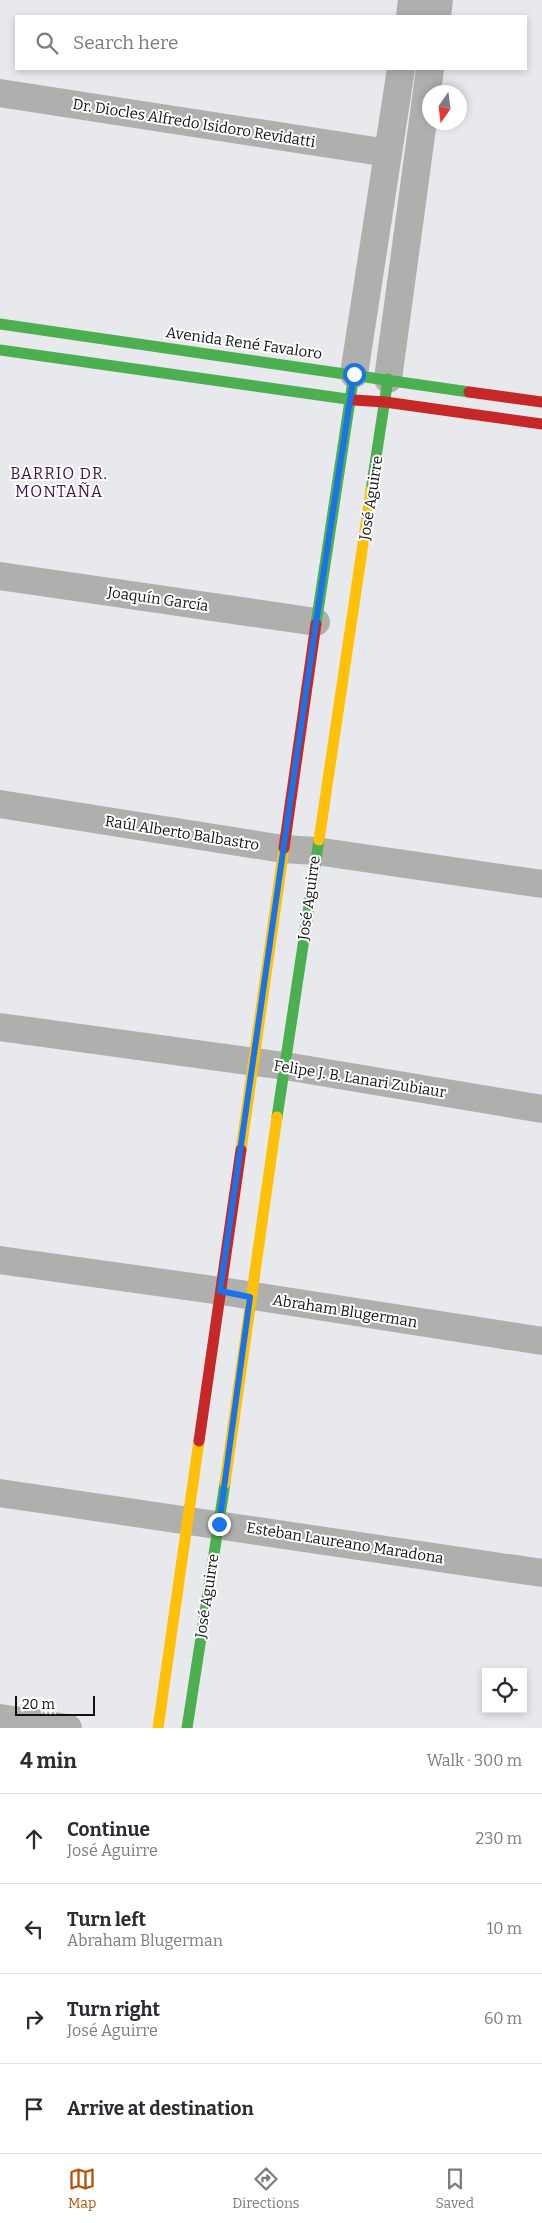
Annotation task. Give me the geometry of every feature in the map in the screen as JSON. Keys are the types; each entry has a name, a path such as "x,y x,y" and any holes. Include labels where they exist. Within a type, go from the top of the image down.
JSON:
{"street":[{"path":"410,15 412,0"},
{"path":"437,15 439,0"},
{"name":"José Aguirre","path":"158,1728 316,622 402,70"},
{"name":"José Aguirre","path":"186,1728 219,1524 250,1297 316,851 387,391 430,70"},
{"name":"Dr. Diocles Alfredo Isidoro Revidatti","path":"0,93 388,153"},
{"name":"Avenida René Favaloro","path":"0,324 352,387 387,391 542,424"},
{"name":"Avenida René Favaloro","path":"0,350 387,391 542,402"},
{"name":"Joaquín García","path":"0,576 316,622"},
{"name":"Raúl Alberto Balbastro","path":"0,804 283,849 316,851 542,884"},
{"name":"Felipe J. B. Lanari Zubiaur","path":"0,1027 285,1066 542,1109"},
{"name":"Abraham Blugerman","path":"0,1260 220,1291 542,1341"},
{"name":"Esteban Laureano Maradona","path":"0,1493 542,1573"},
{"path":"0,1718 68,1728"}],"traffic: fast":[{"path":"0,324 469,392"},
{"path":"0,350 354,400"},
{"path":"316,624 354,374"},
{"path":"371,490 388,379"},
{"path":"277,1117 319,840"},
{"path":"187,1728 225,1483"}],"traffic: slow":[{"path":"319,840 371,490"},
{"path":"241,1150 284,848"},
{"path":"225,1483 277,1117"},
{"path":"158,1728 199,1441"}],"traffic: jam":[{"path":"469,392 542,402"},
{"path":"354,400 385,402 542,424"},
{"path":"284,848 316,624"},
{"path":"199,1441 241,1150"}],"district":[{"name":"BARRIO DR. MONTAÑA","path":"59,482"}],"route":[{"path":"219,1524 250,1297 220,1291 316,622 354,374"}]}
